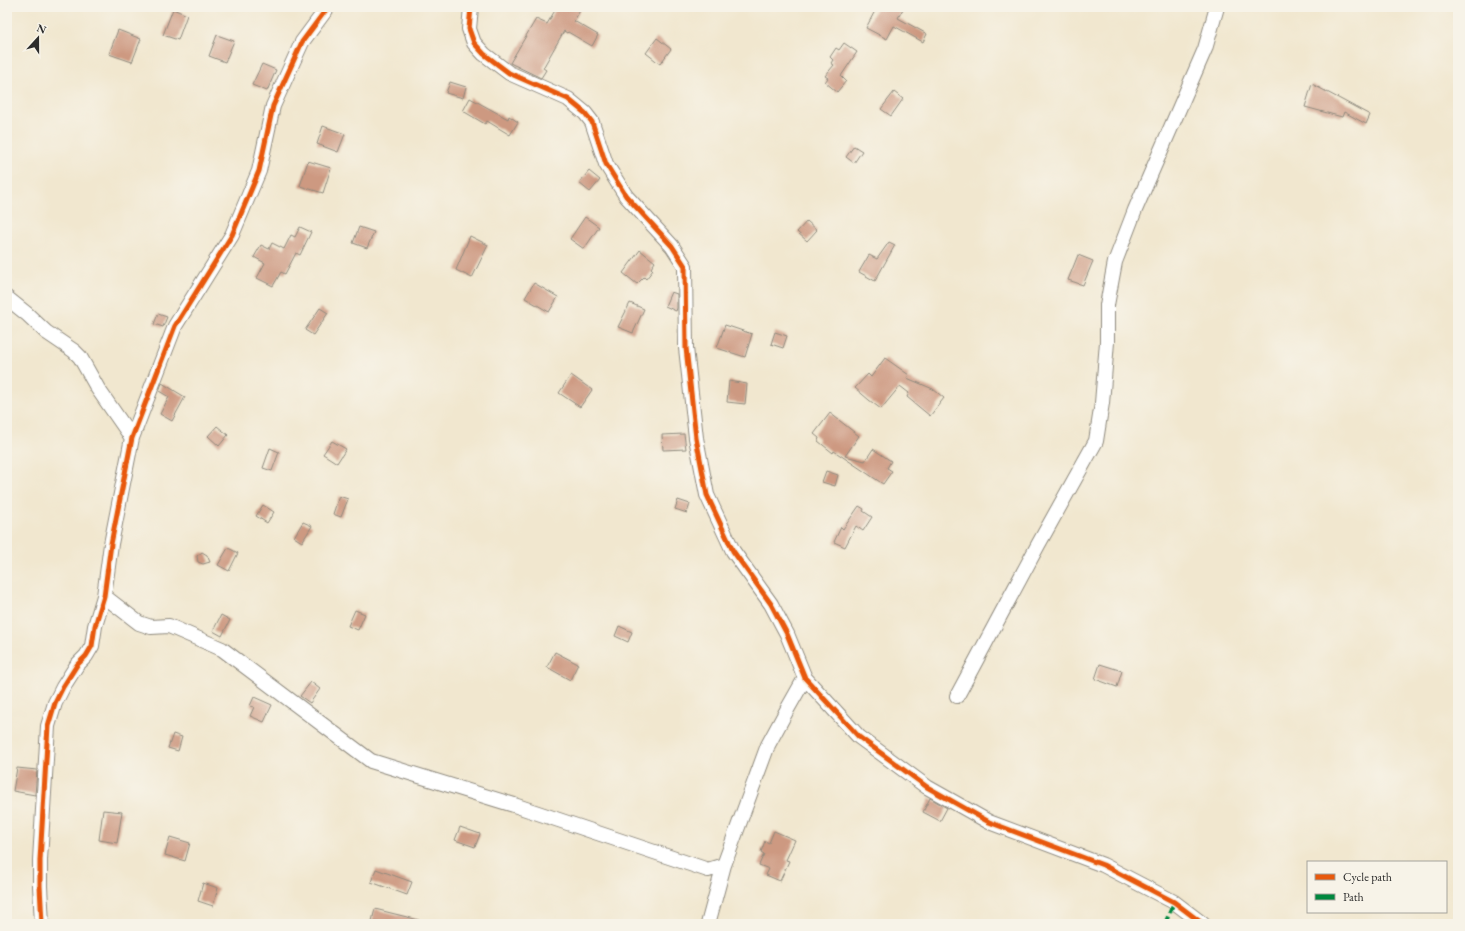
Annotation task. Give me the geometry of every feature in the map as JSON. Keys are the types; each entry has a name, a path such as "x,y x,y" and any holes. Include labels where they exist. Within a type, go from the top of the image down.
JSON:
{"street":[{"path":"42,924 40,860 48,726 55,703 63,687 77,665 86,656 92,646 95,626 104,596 111,544 132,438 175,326 232,235 259,171 273,106 282,84 302,42 328,7"},
{"path":"471,7 469,29 474,43 484,54 509,73 568,99 585,113 592,122 606,164 626,196 672,246 685,266 686,348 696,438 707,495 733,551 771,604 787,634 805,678 859,737 927,787 989,822 1103,865 1174,902 1203,924"},
{"path":"957,696 1096,441 1102,403 1107,342 1106,305 1115,262 1135,210 1205,49 1217,7"},
{"path":"7,298 46,332 74,351 80,357 98,389 132,438"},
{"path":"104,596 139,623 151,627 169,626 222,649 371,761 514,805 708,870 724,865"},
{"path":"708,924 724,865 768,745 805,678"}],"building":[{"path":"557,7 582,7 574,21 598,35 592,46 564,31 543,68 546,70 541,78 510,63 536,19 547,24"},
{"path":"877,7 904,7 898,18 927,34 923,42 894,26 887,39 866,28"},
{"path":"173,9 187,15 178,40 163,35"},
{"path":"118,30 141,39 132,62 109,54"},
{"path":"217,35 234,41 225,62 209,56"},
{"path":"657,38 671,49 660,64 646,53"},
{"path":"844,43 857,52 841,76 846,81 837,92 825,82 828,78 825,76 834,65 831,63 833,60 830,57 836,48 839,50"},
{"path":"262,64 276,70 267,91 252,85"},
{"path":"450,82 466,87 463,98 446,93"},
{"path":"1312,84 1370,115 1366,124 1344,112 1342,117 1305,107"},
{"path":"894,92 903,99 891,116 881,109"},
{"path":"470,98 508,119 509,116 518,122 510,135 487,121 485,124 463,111"},
{"path":"323,126 345,134 338,152 317,144"},
{"path":"854,146 862,151 854,163 846,157"},
{"path":"308,161 331,168 323,193 300,186"},
{"path":"589,171 600,180 590,192 579,183"},
{"path":"585,217 599,227 584,249 570,239"},
{"path":"807,221 817,230 807,241 797,232"},
{"path":"300,227 311,232 300,255 296,253 285,274 281,272 273,286 257,278 265,263 254,257 261,245 269,249 272,243 284,249 291,235 295,237"},
{"path":"359,227 374,232 367,248 353,243"},
{"path":"470,236 488,245 472,278 456,270"},
{"path":"889,242 895,245 875,281 859,272 869,255 877,259"},
{"path":"640,250 655,262 651,268 653,270 646,279 644,277 637,284 623,273"},
{"path":"1078,255 1093,261 1083,285 1068,280"},
{"path":"534,283 558,297 549,312 525,298"},
{"path":"671,292 677,294 676,311 665,306"},
{"path":"630,303 644,309 633,333 618,327"},
{"path":"320,308 328,313 313,335 305,330"},
{"path":"158,314 167,317 163,327 154,324"},
{"path":"725,325 752,334 745,357 717,348"},
{"path":"775,332 787,336 783,348 771,344"},
{"path":"885,358 909,375 907,378 933,389 944,398 930,416 907,397 909,393 900,386 881,409 855,388 868,374 871,377"},
{"path":"571,375 592,390 580,407 559,393"},
{"path":"729,381 747,384 745,404 727,402"},
{"path":"162,383 185,397 172,421 160,414 169,397 159,391"},
{"path":"830,413 859,436 845,456 865,461 873,449 891,461 887,468 892,471 883,484 834,451 833,453 818,441 819,438 814,434"},
{"path":"217,426 228,435 219,446 208,436"},
{"path":"684,434 686,449 663,450 662,435"},
{"path":"332,441 346,449 337,463 323,454"},
{"path":"270,448 279,452 272,471 263,468"},
{"path":"826,471 838,475 835,486 822,482"},
{"path":"339,496 348,499 341,517 333,514"},
{"path":"678,500 690,504 687,513 675,509"},
{"path":"263,505 274,512 267,523 256,516"},
{"path":"859,506 864,509 863,511 872,517 863,531 856,526 845,547 834,542 841,527 843,529"},
{"path":"303,522 312,526 302,542 294,537"},
{"path":"228,548 238,553 229,571 218,565"},
{"path":"202,552 207,555 210,562 203,564 198,562 197,556"},
{"path":"355,610 365,614 358,630 348,626"},
{"path":"221,615 230,620 222,636 213,631"},
{"path":"619,626 632,632 628,642 615,636"},
{"path":"555,652 578,664 570,680 547,667"},
{"path":"1100,664 1122,671 1117,687 1095,679"},
{"path":"311,682 320,689 310,703 300,696"},
{"path":"254,697 272,705 264,722 250,716 254,707 250,706"},
{"path":"173,734 182,737 178,751 168,748"},
{"path":"17,768 37,770 35,795 13,791"},
{"path":"930,798 947,808 940,821 923,812"},
{"path":"103,810 122,812 117,843 99,840"},
{"path":"460,827 480,834 475,847 455,840"},
{"path":"774,831 795,840 786,860 789,861 780,881 766,875 769,869 759,865 764,854 761,852 765,841 769,843"},
{"path":"170,837 190,843 185,861 165,855"},
{"path":"376,869 412,882 407,895 371,882"},
{"path":"203,883 218,888 213,906 198,901"},
{"path":"375,909 419,920 419,924 384,924 372,921"}],"marked path":[{"path":"1165,924 1174,902"}],"cycle path":[{"path":"42,924 40,860 48,726 55,703 63,687 77,665 86,656 92,646 95,626 104,596 111,544 132,438 175,326 232,235 259,171 273,106 302,42 328,7"},
{"path":"471,7 469,29 474,43 484,54 509,73 568,99 585,113 592,122 606,164 626,196 672,246 685,266 686,348 696,438 707,495 733,551 771,604 787,634 805,678 859,737 927,787 989,822 1103,865 1174,902 1203,924"}]}
